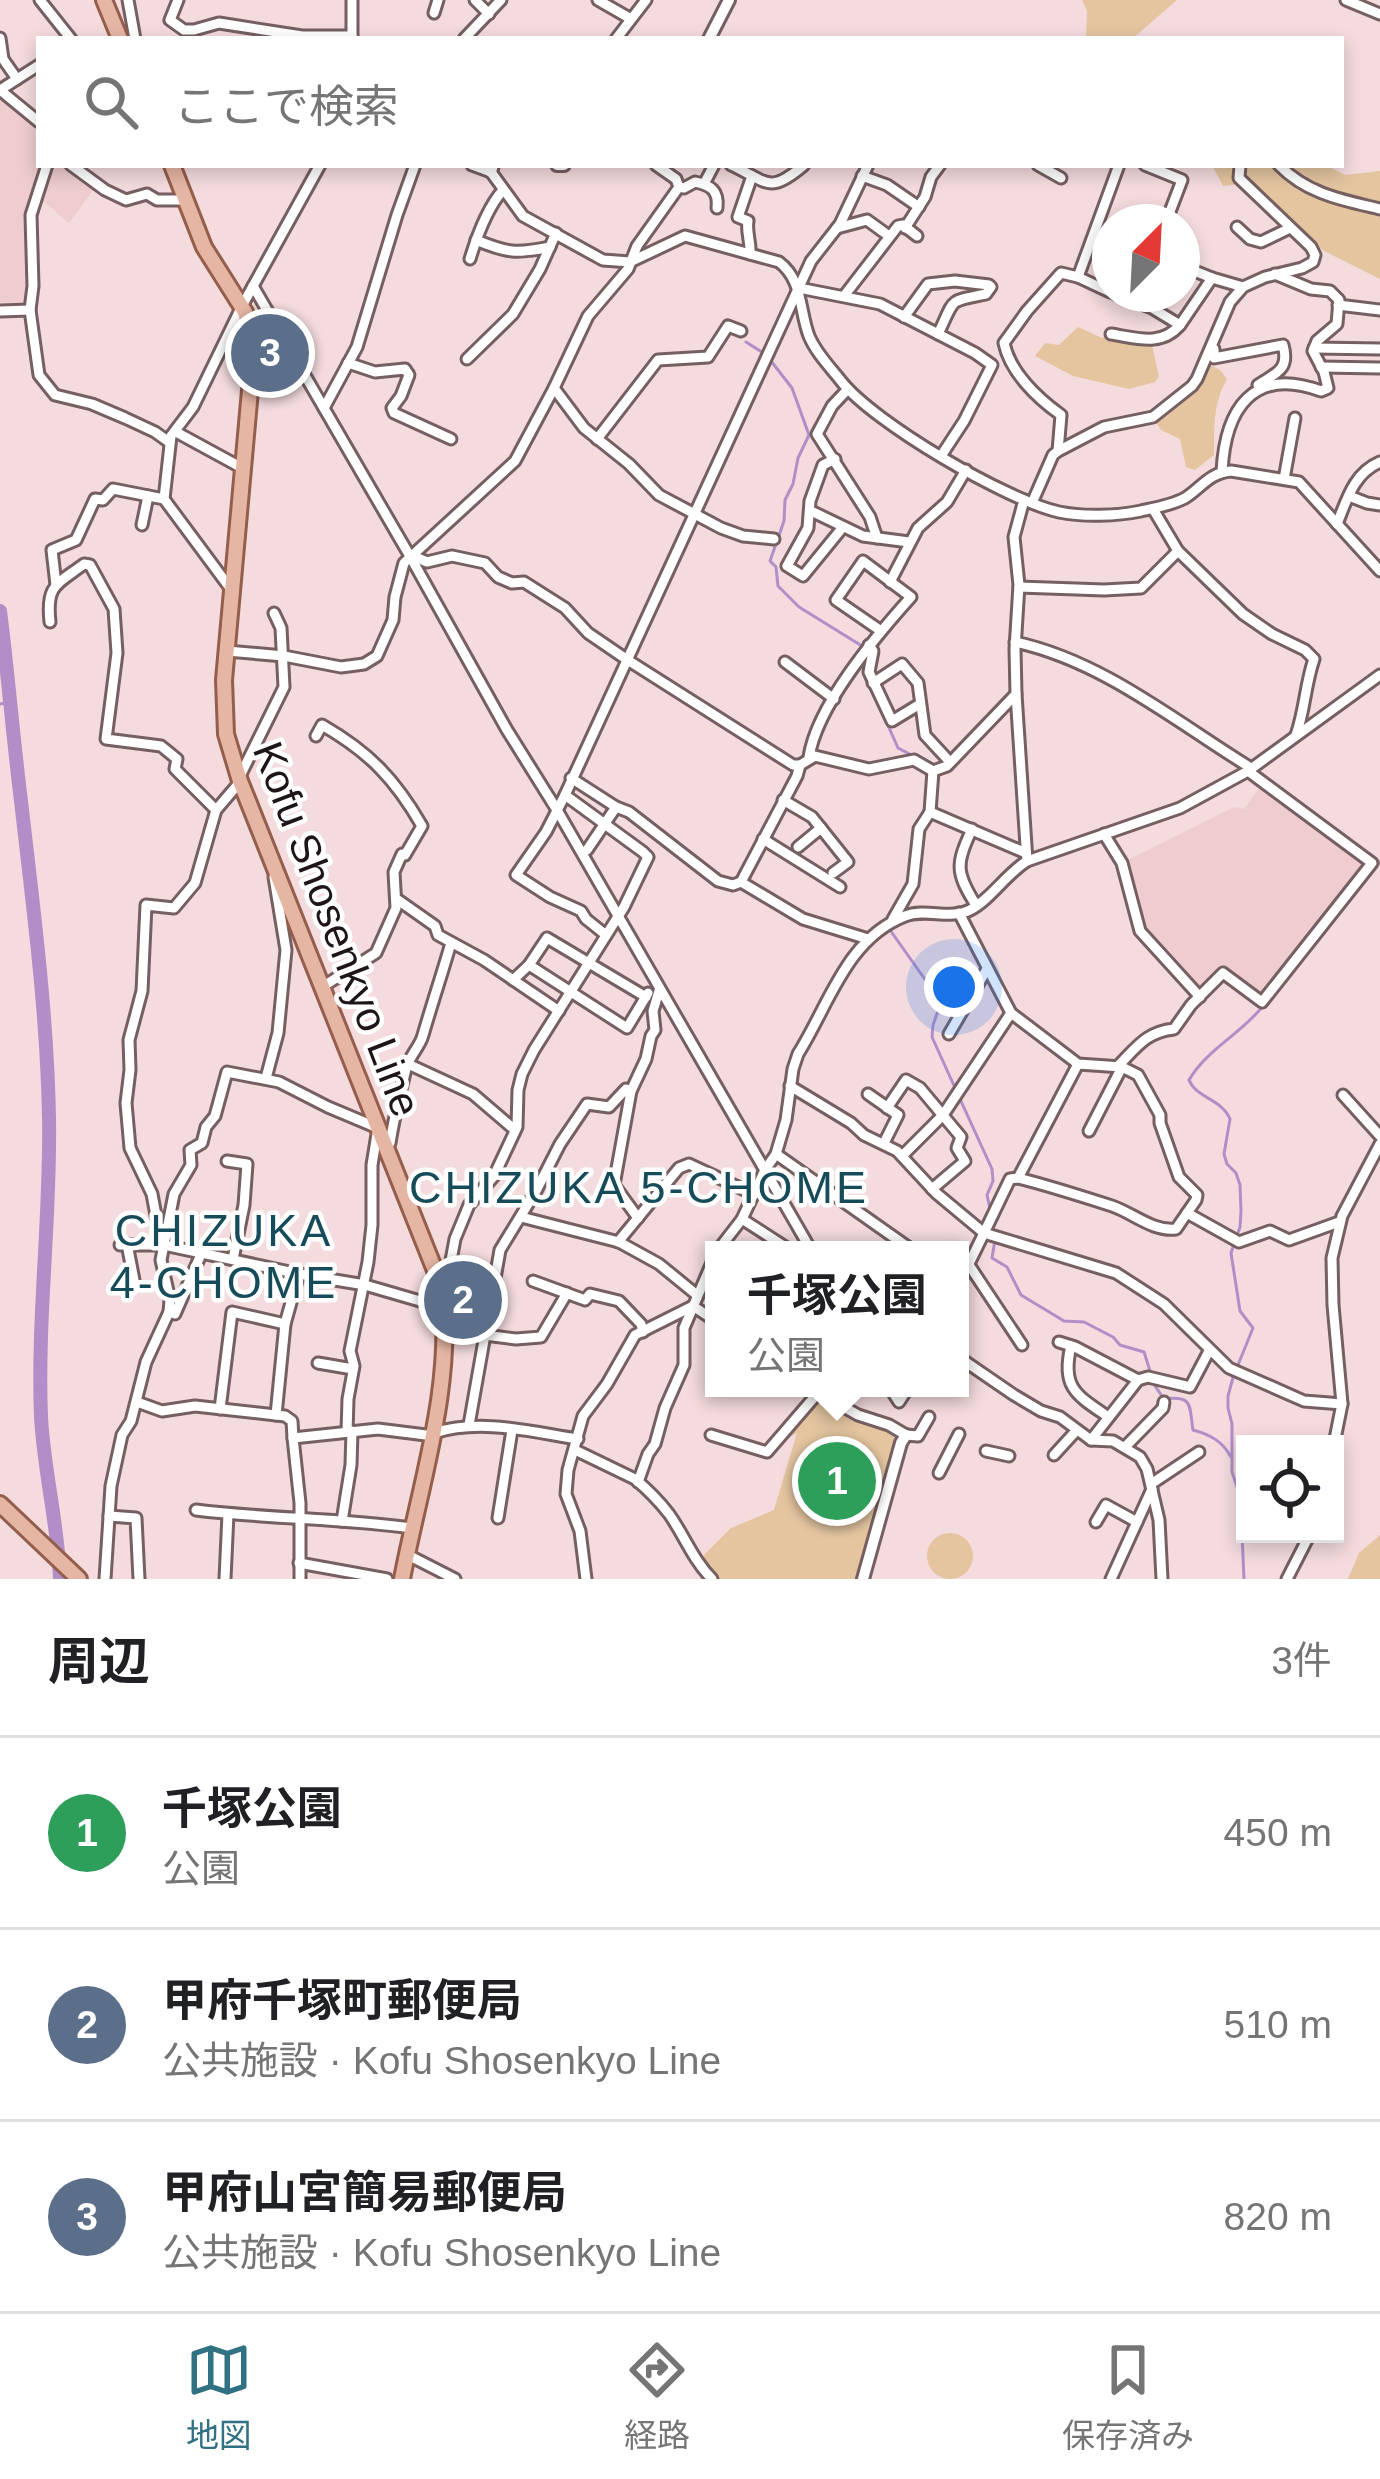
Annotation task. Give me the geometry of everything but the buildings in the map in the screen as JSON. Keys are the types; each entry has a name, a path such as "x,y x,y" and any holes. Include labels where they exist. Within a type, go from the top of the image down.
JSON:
{"main road":[{"path":"104,0 119,36"},
{"name":"Kofu Shosenkyo Line","path":"173,168 205,247 242,306 254,346 227,651 226,734 240,780 442,1288 445,1331 434,1434 402,1579"},
{"path":"0,1504 79,1579"}],"street":[{"path":"40,0 69,36"},
{"path":"128,0 134,36"},
{"path":"178,0 170,20 184,30 219,23 302,36"},
{"path":"352,0 352,36"},
{"path":"434,13 438,0"},
{"path":"475,0 489,14"},
{"path":"467,36 501,0"},
{"path":"598,0 631,19"},
{"path":"618,36 646,0"},
{"path":"711,36 729,0"},
{"path":"1346,0 1380,14"},
{"path":"0,38 3,59 17,79"},
{"path":"36,67 0,90 36,120"},
{"path":"46,168 31,215 30,310 39,375 55,395 92,404 169,442"},
{"path":"74,168 126,200 147,194 158,200 187,200"},
{"path":"233,592 164,499 169,442 193,407 318,168"},
{"path":"324,408 368,315 414,168"},
{"path":"492,168 523,216 603,260 630,262 680,237 779,262 811,261"},
{"path":"660,168 676,179 679,188"},
{"path":"704,184 712,168"},
{"path":"737,168 781,184 800,168"},
{"path":"905,227 938,168"},
{"path":"1043,168 1061,178"},
{"path":"1078,277 1113,168"},
{"path":"1152,168 1182,180 1173,204"},
{"path":"1026,857 1016,694 1019,586 1014,537 1053,455 1104,428 1153,416 1192,386 1230,302 1243,287 1313,262 1311,247 1245,186 1240,168"},
{"path":"1282,168 1316,193 1380,209"},
{"path":"607,935 581,911 515,875 565,795 811,261 837,228 865,169 919,207"},
{"path":"750,254 748,221 738,217 752,176"},
{"path":"227,651 341,668 372,661 393,620 401,569 515,461 588,316 628,268 662,208 679,188 695,182 713,189 717,208"},
{"path":"470,259 503,190"},
{"path":"837,228 867,220 889,236"},
{"path":"844,296 898,226 917,236"},
{"path":"1237,227 1261,242 1290,228"},
{"path":"467,359 513,314 556,233"},
{"path":"476,240 503,252 550,247"},
{"path":"779,262 797,283 814,346 848,389 890,423 966,470 1028,501 1073,514 1134,512 1180,501 1211,475 1222,472 1299,482 1380,571"},
{"path":"1058,451 1061,415 1017,374 1004,343 1061,273 1092,284"},
{"path":"1200,273 1243,287"},
{"path":"1241,400 1265,386 1283,383 1326,391 1328,383 1314,348 1337,324 1336,295 1275,274"},
{"path":"1111,334 1151,341 1174,333 1212,278"},
{"path":"904,317 928,284 983,282 991,287 982,296 960,297 938,334"},
{"path":"253,286 806,1241"},
{"path":"798,290 880,304 992,365 941,456"},
{"path":"1338,305 1380,310"},
{"path":"0,311 30,310"},
{"path":"1159,312 1180,325"},
{"path":"597,439 658,360 708,357 728,326 741,331"},
{"path":"1213,340 1214,358 1283,345 1285,358 1280,373 1241,400 1225,436 1222,472"},
{"path":"1314,348 1380,349"},
{"path":"348,363 375,372 405,369 409,375 392,408 394,413 451,439"},
{"path":"1321,367 1380,368"},
{"path":"554,388 584,428 659,495 721,528 774,539"},
{"path":"848,389 817,434 878,538"},
{"path":"1284,479 1295,418"},
{"path":"176,431 244,469"},
{"path":"835,459 823,465 808,528 788,566 802,576 843,527"},
{"path":"1337,524 1364,469 1380,462"},
{"path":"890,582 918,528 947,502 966,470"},
{"path":"56,585 52,550 76,540 95,500 103,500 112,489 164,499"},
{"path":"142,525 148,496"},
{"path":"1348,496 1380,505"},
{"path":"1153,508 1178,551 1243,614 1314,659 1296,735"},
{"path":"811,511 863,536 909,542"},
{"path":"1019,586 1141,588 1178,551"},
{"path":"412,557 427,562 452,556 485,563 498,578 524,582 565,608 588,633 786,762 814,756 869,769 914,760 933,771 941,770 1016,694"},
{"path":"572,778 628,812 718,880 733,885 741,882 834,699 869,645 881,632 911,598 863,561 836,600 881,632"},
{"path":"50,622 47,598 56,585 84,564 90,565 114,609 117,653 106,740 161,746 177,759 175,769 216,810"},
{"path":"164,1245 152,1194 130,1148 126,1103 130,1040 142,991 146,905 174,908 195,883 216,810 240,780 281,696 284,656 274,614"},
{"path":"1016,642 1114,680 1250,770 1376,865 1262,1002 1223,973 1174,1029 1148,1035 1120,1067 1089,1131"},
{"path":"869,645 873,651 869,672 892,722 920,704"},
{"path":"785,662 834,699"},
{"path":"873,683 902,664 918,683 926,735 950,762"},
{"path":"726,1241 776,1154 798,1054 851,958 868,938 920,912 959,913 976,905 1026,857 1180,808 1250,770 1380,675"},
{"path":"316,736 322,724 368,755 393,781 422,826 394,872 398,900 376,953 322,987"},
{"path":"890,924 913,884 919,829 930,812 933,771"},
{"path":"134,1280 124,1245 164,1245 444,1303 455,1239 469,1205 494,1176 515,1130 522,1074 618,917 648,857 565,795"},
{"path":"783,800 812,817 848,862 833,873"},
{"path":"587,850 616,807"},
{"path":"930,812 1026,857"},
{"path":"798,847 821,828"},
{"path":"972,829 959,857 965,888 976,905"},
{"path":"1105,834 1122,863 1140,931 1200,997"},
{"path":"763,839 840,887"},
{"path":"266,1078 278,1033 286,950 275,867"},
{"path":"741,882 803,919 868,938"},
{"path":"398,900 435,926 439,935 559,1011"},
{"path":"959,913 1011,1012 1078,1064 1120,1067 1138,1075 1160,1114 1179,1177 1197,1196 1176,1229 1162,1230 1058,1187 1010,1179 969,1265 1022,1346"},
{"path":"513,980 547,938 646,997"},
{"path":"386,1146 407,1064 422,1039 452,943"},
{"path":"529,965 627,1028 657,986"},
{"path":"949,1034 987,969"},
{"path":"638,1217 614,1185 631,1091 655,1030 657,986"},
{"path":"902,1156 943,1115 1011,1012"},
{"path":"407,1064 473,1094 515,1130"},
{"path":"1018,1178 1078,1064"},
{"path":"105,1579 111,1486 122,1435 131,1421 146,1362 170,1312 162,1270 174,1194 191,1165 190,1150 202,1143 215,1115 227,1072 266,1078 378,1128 365,1285 350,1351 351,1465 342,1521"},
{"path":"887,1108 906,1080 920,1088 961,1137 957,1148 965,1161 932,1190"},
{"path":"790,1086 902,1156 932,1190 984,1233 1116,1273 1164,1304 1209,1351 1236,1371 1304,1401 1342,1404"},
{"path":"469,1425 497,1258 587,1104 609,1107 626,1090 631,1091"},
{"path":"868,1094 898,1115 884,1143"},
{"path":"1336,1435 1342,1404 1332,1258 1340,1222 1380,1140 1343,1095"},
{"path":"776,1154 899,1241"},
{"path":"227,1161 247,1165 233,1258"},
{"path":"617,1242 679,1168 689,1164 753,1194"},
{"path":"1187,1213 1235,1240 1270,1231 1289,1240 1340,1222"},
{"path":"520,1217 617,1242 659,1264 705,1311"},
{"path":"742,1219 776,1241"},
{"path":"170,1312 175,1314 202,1252"},
{"path":"276,1415 285,1324 298,1274"},
{"path":"638,1482 684,1366 684,1328 705,1279"},
{"path":"533,1281 586,1300 590,1294 619,1300 643,1332"},
{"path":"485,1335 541,1337 568,1293"},
{"path":"586,1579 580,1531 566,1494 583,1416 635,1336 695,1301"},
{"path":"220,1409 232,1312 285,1324"},
{"path":"1059,1342 1148,1378 1190,1387 1209,1351"},
{"path":"1071,1346 1068,1378 1076,1396 1107,1417"},
{"path":"318,1364 353,1369"},
{"path":"969,1364 1090,1440 1113,1441 1140,1456 1160,1520 1162,1579"},
{"path":"1090,1440 1148,1378"},
{"path":"711,1435 767,1452 808,1397"},
{"path":"824,1397 906,1435 918,1436 929,1417"},
{"path":"137,1402 162,1412 195,1406 285,1416 292,1421 300,1503 300,1579"},
{"path":"1125,1448 1164,1402"},
{"path":"293,1438 378,1429 434,1434 469,1425 576,1444 638,1482 667,1511 712,1579"},
{"path":"498,1518 512,1430"},
{"path":"1054,1455 1076,1431"},
{"path":"939,1473 959,1434"},
{"path":"863,1579 906,1435"},
{"path":"986,1451 1009,1456"},
{"path":"1111,1579 1151,1486 1199,1452"},
{"path":"1096,1522 1106,1505 1137,1522"},
{"path":"196,1510 412,1528"},
{"path":"225,1579 228,1514"},
{"path":"109,1516 136,1518 139,1579"},
{"path":"1287,1579 1305,1543"},
{"path":"406,1554 455,1579"},
{"path":"299,1563 387,1579"}],"shaded area":[{"path":"1082,0 1177,0 1135,36 1086,36 1087,11"},
{"path":"0,90 36,120 36,168 42,168 28,208 29,305 0,302"},
{"path":"51,168 71,168 96,186 69,223 41,199"},
{"path":"1214,168 1332,168 1345,175 1380,171 1380,279 1324,251 1247,183 1223,186"},
{"path":"1078,327 1102,338 1111,334 1151,341 1159,376 1155,382 1129,389 1073,376 1035,356 1045,343 1059,345"},
{"path":"1206,363 1227,379 1217,406 1214,455 1195,470 1186,467 1180,439 1161,430 1153,417 1191,386"},
{"path":"1264,782 1372,863 1262,1002 1223,974 1200,997 1140,931 1122,863 1234,807 1244,809"},
{"path":"814,1397 889,1425 901,1443 863,1579 712,1579 697,1562 731,1528 774,1510 797,1433 767,1452"},
{"path":"950,1533 966,1540 973,1556 966,1572 950,1579 934,1572 927,1556 934,1540"},
{"path":"1380,1535 1380,1579 1348,1579 1359,1553"}],"waterway":[{"path":"746,342 765,354"},
{"path":"771,361 792,388 809,435 798,458 770,561 776,567 778,586 799,607 862,646"},
{"path":"0,611 45,1038 49,1154 41,1417 60,1579"},
{"path":"867,678 898,748 927,763"},
{"path":"0,704 10,702"},
{"path":"918,882 921,850"},
{"path":"1314,943 1380,862"},
{"path":"902,914 914,890"},
{"path":"893,927 890,930 941,1002 932,1037 956,1090"},
{"path":"1238,1365 1253,1328 1240,1311 1231,1253 1241,1211 1240,1185 1224,1154 1230,1119 1189,1080 1263,1006"},
{"path":"960,1099 992,1169 987,1195 991,1213"},
{"path":"995,1240 992,1258 1007,1267 1021,1295 1064,1321 1084,1322 1120,1345 1144,1352 1151,1374"},
{"path":"1234,1374 1228,1408 1244,1579"},
{"path":"1153,1383 1164,1399 1185,1401 1193,1430 1215,1439 1231,1457"}],"place":[{"name":"甲府山宮簡易郵便局","path":"270,353"},
{"name":"甲府千塚町郵便局","path":"463,1300"},
{"name":"千塚公園","path":"837,1481"}],"district":[{"name":"CHIZUKA 5-CHOME","path":"639,1187"},
{"name":"CHIZUKA 4-CHOME","path":"224,1256"}]}
